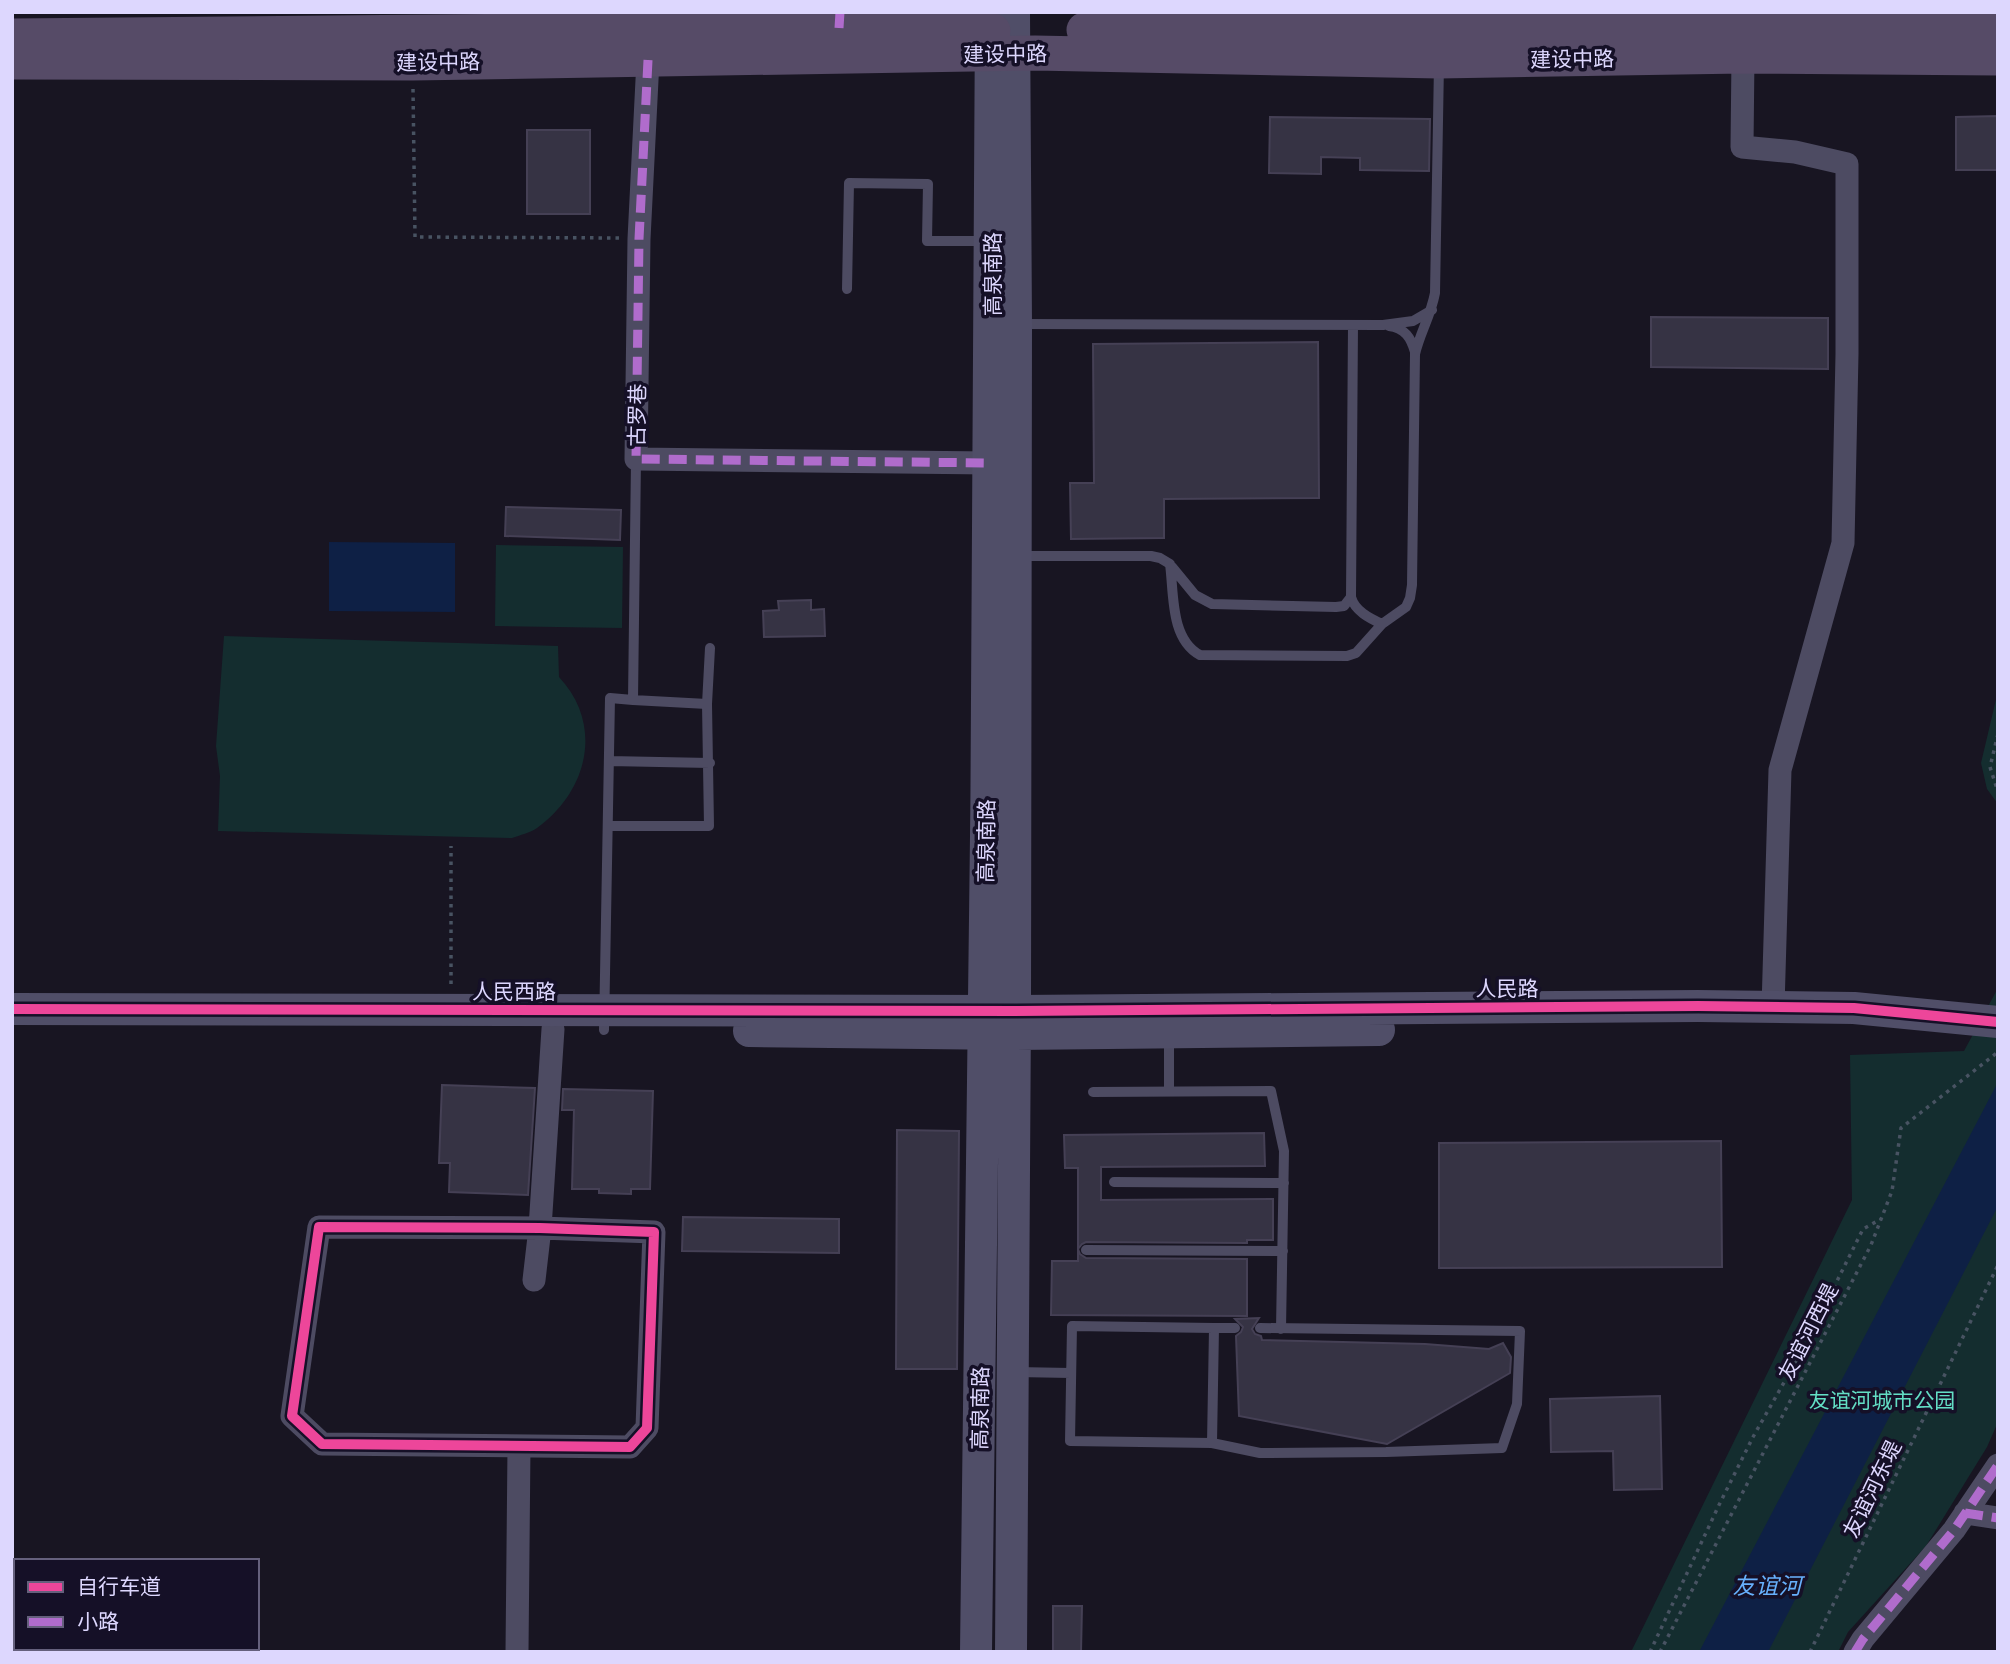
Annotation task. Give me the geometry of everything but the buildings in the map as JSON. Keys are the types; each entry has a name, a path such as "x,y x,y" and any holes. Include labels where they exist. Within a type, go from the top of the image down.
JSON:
{"main road":[{"name":"建设中路","path":"12,36 840,20 1002,33 1035,52 1439,61 1743,56 1998,58"},
{"name":"建设中路","path":"12,62 413,63 648,60 1002,33 1809,21 1998,27"}],"street":[{"name":"高泉南路","path":"1000,1022 990,463 992,241 1002,33"},
{"name":"高泉南路","path":"1002,33 1016,324 1015,556 1000,1022 997,1371 1011,1652"},
{"path":"1743,56 1742,147 1795,152 1847,163 1843,543 1780,770 1773,1007"},
{"name":"古罗巷","path":"648,60 639,239 636,459 990,463"},
{"name":"人民路","path":"1000,1022 1773,1007 1854,1008 1995,1034"},
{"name":"人民西路","path":"12,1009 450,1010 604,1020 1000,1022"},
{"name":"人民西路","path":"12,1023 553,1029 604,1020"},
{"name":"人民路","path":"1000,1022 1168,1032 1713,1026 1848,1027 1995,1034"},
{"path":"534,1280 553,1029"},
{"path":"319,1227 540,1228 654,1232 647,1428 630,1447 519,1446 322,1444 292,1416 319,1227"},
{"name":"高泉南路","path":"976,1652 997,1371"},
{"path":"517,1652 519,1446"},
{"path":"1855,1652 1954,1530 1998,1465"},
{"path":"1965,1513 1998,1518"}],"lane":[{"path":"1170,564 1175,616 1185,642 1192,651 1200,655 1347,656 1356,653 1378,627 1406,607 1410,598 1415,355 1419,336 1432,310 1435,293 1439,61"},
{"path":"847,289 849,183 928,184 927,241 992,241"},
{"path":"1016,324 1383,325 1413,321 1432,310"},
{"path":"1353,325 1352,597 1355,606 1378,627"},
{"path":"1383,325 1396,327 1407,334 1412,341 1415,355"},
{"path":"633,700 636,459"},
{"path":"1015,556 1151,556 1170,564 1195,596 1212,604 1336,607 1360,611"},
{"path":"1336,607 1344,606 1352,597"},
{"path":"608,826 709,826 707,704 710,648"},
{"path":"604,1020 610,698 707,704"},
{"path":"609,761 710,763"},
{"path":"1168,1032 1169,1091"},
{"path":"1093,1092 1271,1091 1284,1151 1281,1329"},
{"path":"1114,1182 1284,1183"},
{"path":"1086,1250 1283,1251"},
{"path":"1236,1328 1072,1326 1070,1441 1212,1443 1260,1453 1502,1448 1517,1404 1520,1331 1260,1328"},
{"path":"1212,1443 1214,1328"},
{"path":"997,1371 1072,1373"}],"path":[{"path":"413,63 415,237 639,239"},
{"path":"1998,734 1990,767 1998,792"},
{"path":"450,1010 451,846"},
{"path":"1650,1652 1718,1506 1803,1349 1863,1229 1881,1219"}],"green space":[{"path":"496,545 623,547 622,628 495,626"},
{"path":"224,636 558,646 559,677 573,696 582,716 584,757 578,777 568,796 554,813 534,830 512,838 218,831 220,776 216,746"},
{"path":"1998,691 1998,804 1987,789 1981,763"},
{"name":"友谊河城市公园","path":"1998,988 1998,1422 1987,1447 1926,1546 1848,1632 1838,1652 1631,1652 1852,1200 1850,1055 1964,1051"}],"water":[{"path":"329,542 455,543 455,612 329,611"},
{"name":"友谊河","path":"1998,1082 1998,1206 1768,1652 1699,1652"}],"marked path":[{"path":"839,28 840,12"},
{"path":"648,60 639,239 636,459 990,463"},
{"path":"1855,1652 1954,1530 1998,1465"},
{"path":"1965,1513 1998,1518"}],"cycle path":[{"path":"12,1009 1015,1011 1698,1006 1854,1008 1998,1022"},
{"path":"319,1227 540,1228 654,1232 647,1428 630,1447 322,1444 292,1416 319,1227"}]}
